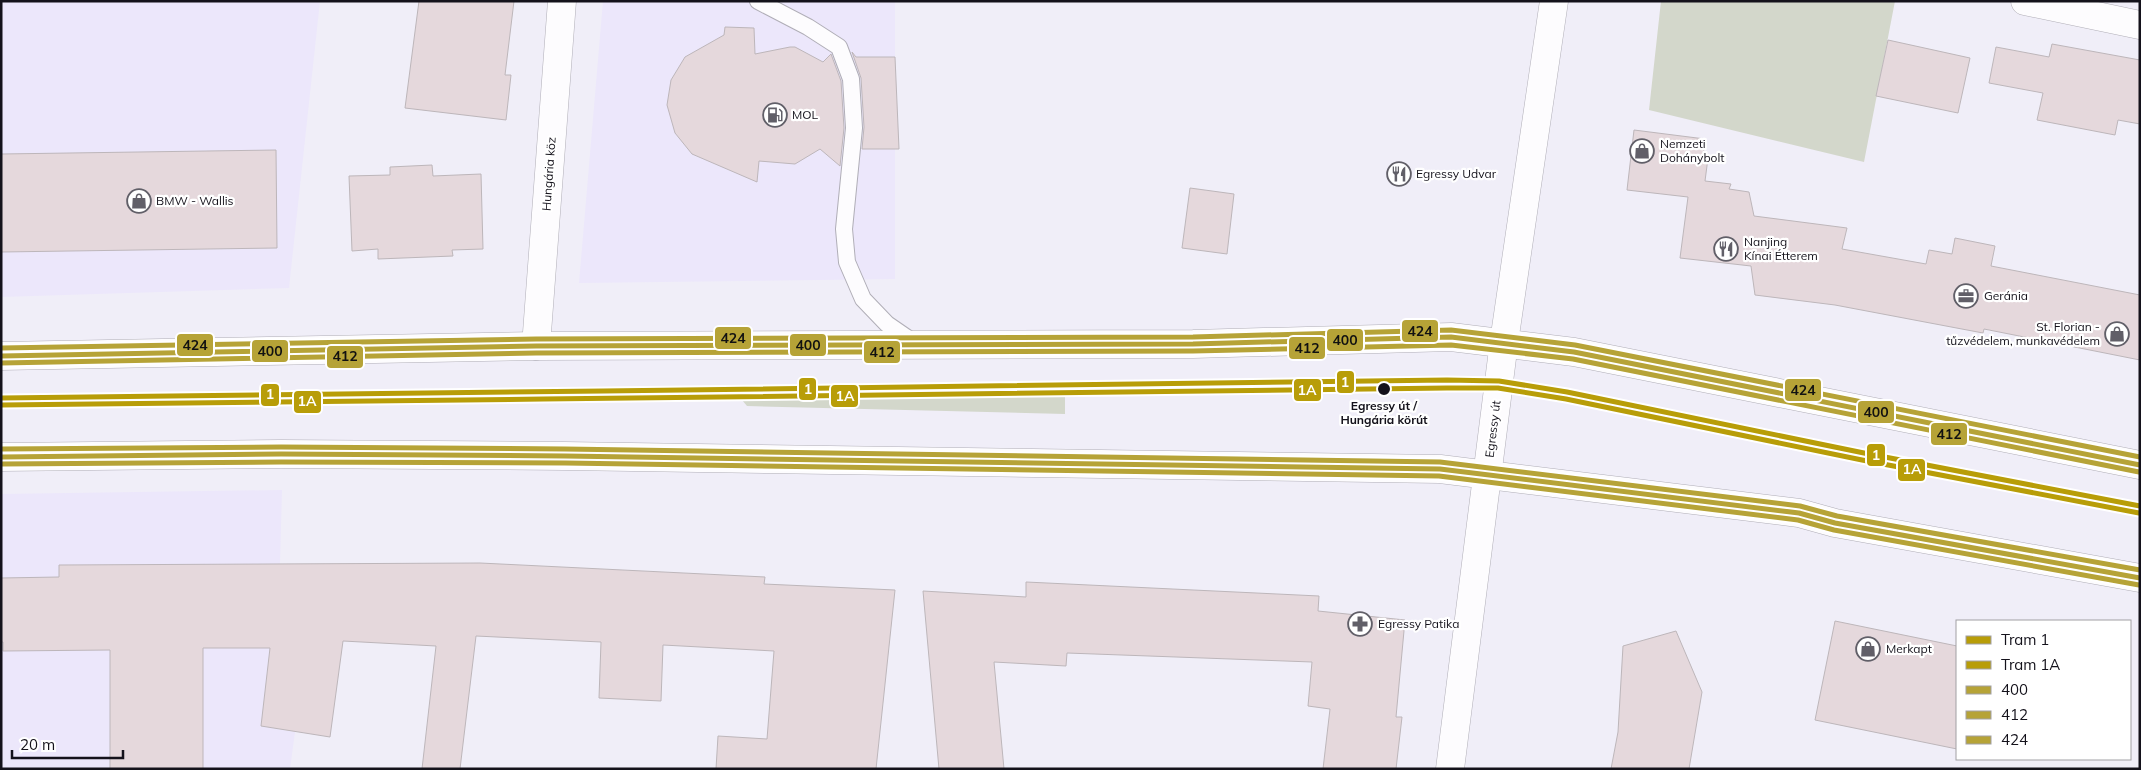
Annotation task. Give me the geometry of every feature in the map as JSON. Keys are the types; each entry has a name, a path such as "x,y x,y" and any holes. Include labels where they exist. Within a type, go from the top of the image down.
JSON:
{"main road":[{"name":"Hungária köz","path":"536,346 562,1"},
{"name":"Egressy út","path":"1450,769 1504,342 1554,1"},
{"path":"2025,1 2140,26"},
{"path":"1,356 536,346 1193,344 1451,337 1504,342 1584,354 2140,465"},
{"path":"1,457 271,454 555,456 1440,469 1799,513 1835,523 2140,578"}],"lane":[{"path":"758,1 808,27 839,47 851,79 854,128 844,229 847,262 863,299 887,324 918,345"}],"shaded area":[{"path":"1,1 320,1 289,288 1,297"},
{"path":"603,1 895,1 895,279 579,283"},
{"path":"1661,1 1895,1 1864,162 1649,110"},
{"path":"1065,394 1065,414 747,406 742,400 748,396"},
{"path":"282,490 280,564 261,726 295,732 290,769 1,769 1,494"}],"building":[{"path":"419,1 514,1 505,75 511,75 506,120 405,108"},
{"path":"725,27 754,28 755,54 795,47 823,62 831,54 841,81 844,128 840,166 820,149 795,164 759,161 757,182 692,154 675,133 667,105 671,80 685,57 724,35"},
{"path":"1888,40 1970,58 1958,113 1876,96"},
{"path":"2052,44 2140,60 2140,124 2118,120 2115,135 2037,120 2043,93 1989,83 1996,47 2049,57"},
{"path":"852,52 856,57 895,57 899,149 862,149 864,127 861,78"},
{"path":"1634,130 1705,139 1703,158 1708,158 1705,181 1731,184 1729,189 1749,192 1754,216 1847,228 1842,249 1926,264 1929,250 1952,254 1955,238 1995,246 1991,266 2140,295 2140,360 1984,329 1983,333 1835,305 1755,295 1751,266 1680,258 1688,197 1627,190"},
{"name":"BMW - Wallis","path":"276,150 277,248 1,252 1,154"},
{"path":"432,165 433,176 481,174 483,249 452,250 453,256 378,259 378,249 352,251 349,176 390,175 390,167"},
{"path":"1190,188 1234,194 1227,254 1182,248"},
{"path":"480,563 765,577 764,584 895,590 876,769 716,769 718,736 767,739 774,651 663,645 661,701 599,698 601,642 476,636 460,769 422,769 436,646 343,641 330,737 261,726 270,648 203,648 203,769 110,769 110,650 3,651 3,642 1,642 1,578 59,577 59,565"},
{"path":"1026,582 1319,596 1318,611 1405,620 1396,717 1402,717 1396,769 1323,769 1330,709 1308,706 1312,662 1067,653 1066,666 994,662 1004,769 939,769 923,591 1026,597"},
{"path":"1835,621 1956,646 1956,749 1815,720"},
{"path":"1676,631 1702,692 1689,769 1611,769 1618,732 1623,646"}],"tram line":[{"name":"1","path":"1,398 1086,386 1447,380 1499,381 1567,392 1864,453 2140,506"},
{"name":"1A","path":"1,405 1498,388 1566,399 1862,460 2139,513"}],"transit line":[{"name":"424","path":"1,348 536,339 1193,337 1451,330 1575,345 2140,457"},
{"name":"400","path":"1,356 536,346 1193,344 1451,337 1574,352 2140,465"},
{"name":"412","path":"1,363 536,353 1193,351 1451,345 1573,359 2139,472"},
{"name":"424","path":"1,449 281,447 565,449 1440,462 1800,506 1837,516 2140,570"},
{"name":"400","path":"1,457 281,454 565,456 1440,469 1799,513 1835,523 2140,578"},
{"name":"412","path":"1,464 281,462 565,463 1439,476 1798,520 1834,530 2139,585"}],"place":[{"name":"MOL","path":"775,115"},
{"name":"Nemzeti Dohánybolt","path":"1642,151"},
{"name":"Egressy Udvar","path":"1399,174"},
{"name":"BMW - Wallis","path":"139,201"},
{"name":"Nanjing Kínai Étterem","path":"1726,249"},
{"name":"Geránia","path":"1966,296"},
{"name":"St. Florian - tűzvédelem, munkavédelem","path":"2117,334"},
{"name":"Egressy út / Hungária körút","path":"1384,389"},
{"name":"Egressy Patika","path":"1360,624"},
{"name":"Merkapt","path":"1868,649"}]}
